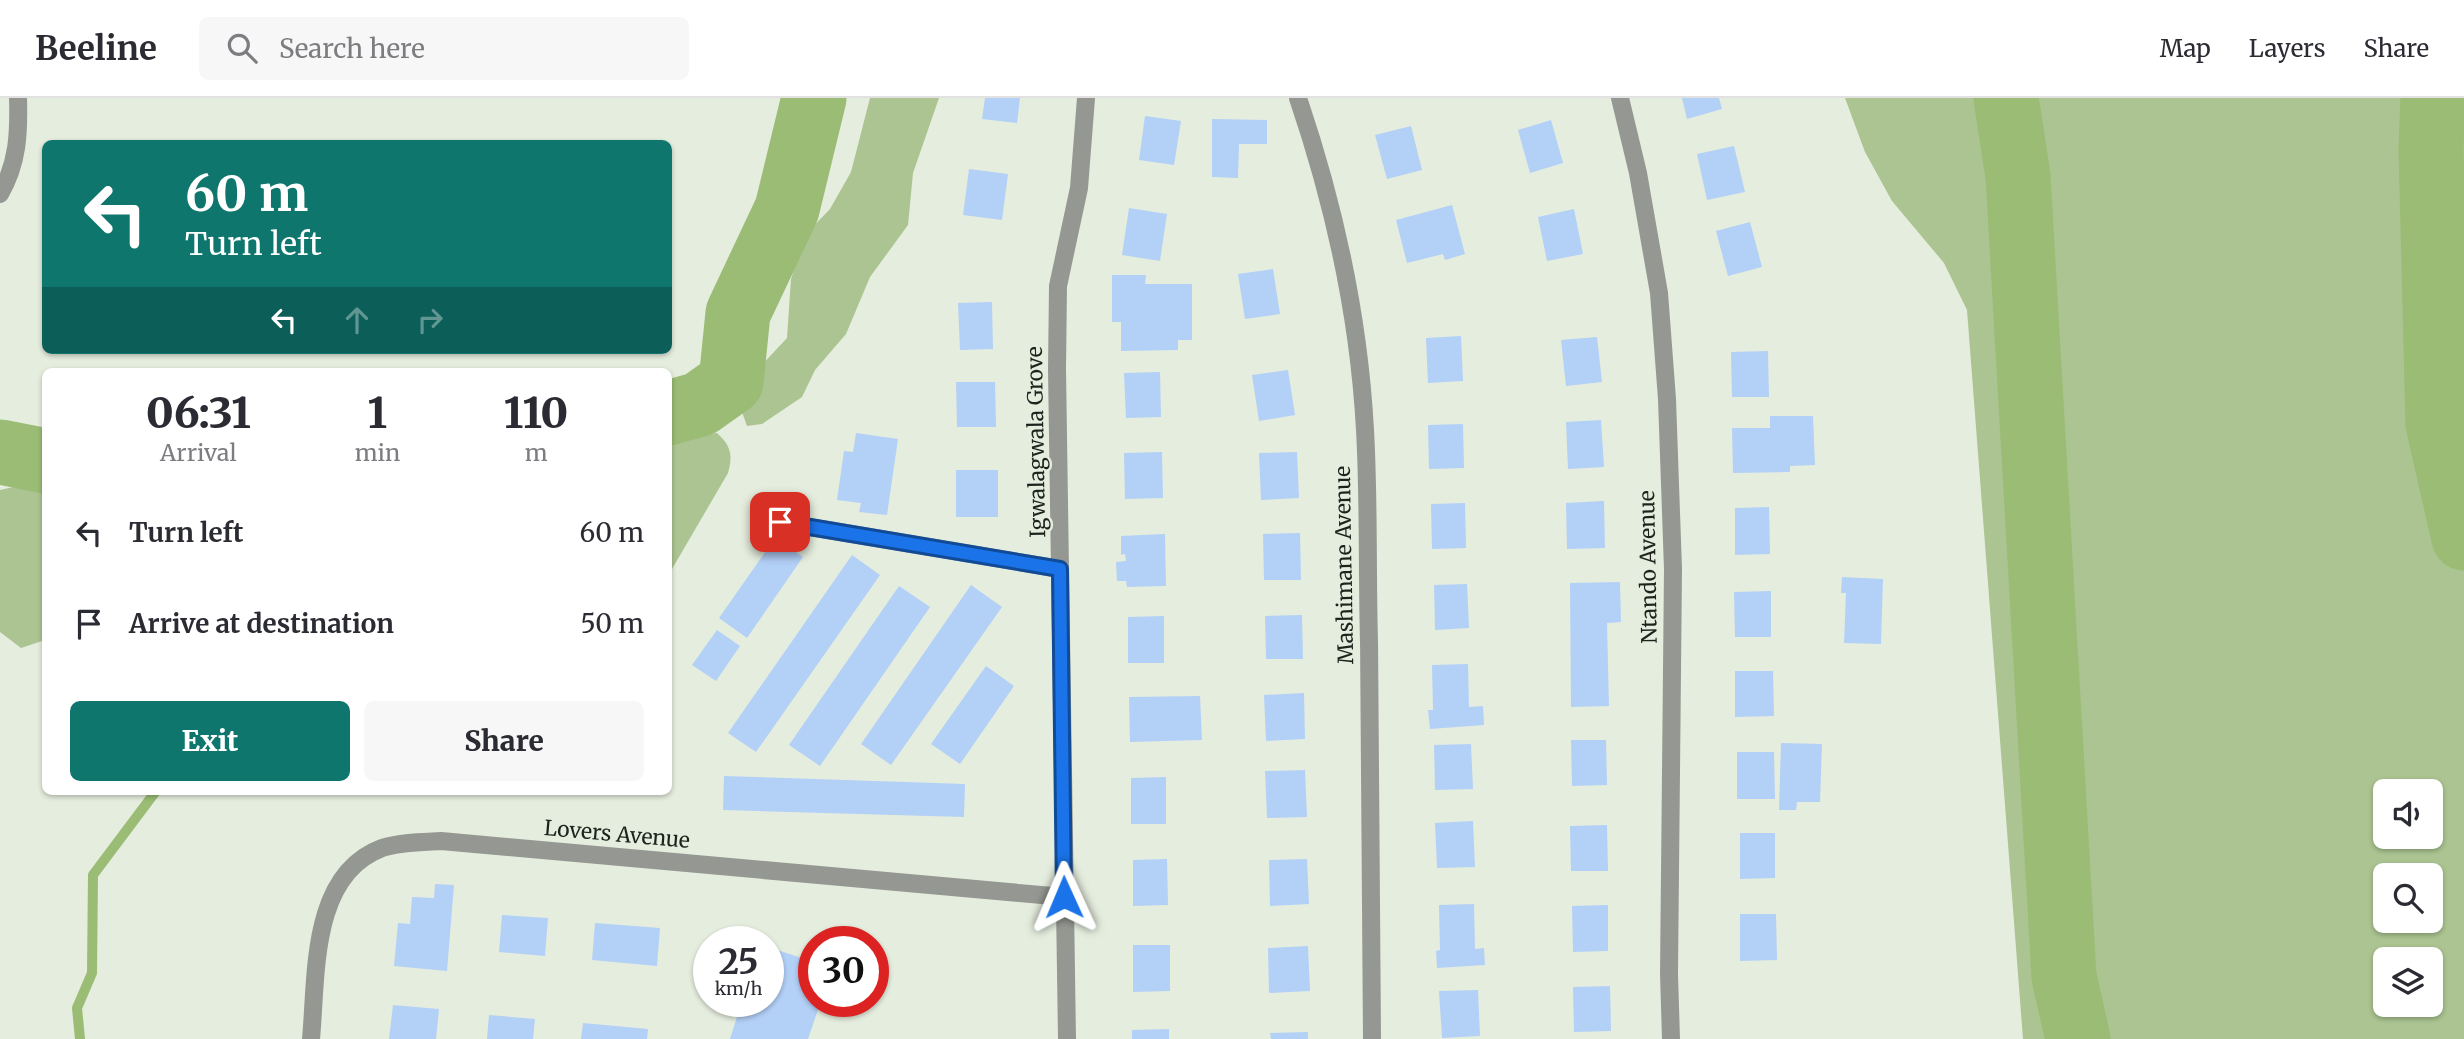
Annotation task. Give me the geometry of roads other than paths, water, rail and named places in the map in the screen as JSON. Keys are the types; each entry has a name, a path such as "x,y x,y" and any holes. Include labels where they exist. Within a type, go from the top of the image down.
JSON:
{"street":[{"path":"0,194 12,168 18,145 18,98"},
{"name":"Igwalagwala Grove","path":"1067,1039 1058,286 1079,188 1086,98"},
{"name":"Mashimane Avenue","path":"1297,98 1321,172 1338,243 1355,333 1365,429 1372,833 1372,1039"},
{"name":"Ntando Avenue","path":"1620,98 1638,173 1659,293 1667,400 1672,569 1669,960 1671,1039"},
{"path":"780,522 1060,569"},
{"name":"Lovers Avenue","path":"311,1039 321,930 331,897 344,875 360,860 383,848 442,841 1064,897"}],"waterway":[{"path":"672,412 700,404 731,382 738,313 787,209 814,98"},
{"path":"2006,98 2018,176 2064,977 2078,1039"},
{"path":"2433,98 2431,148 2438,424 2464,538"},
{"path":"0,452 42,460"},
{"path":"80,1039 77,1008 92,973 93,875 153,795"}]}
